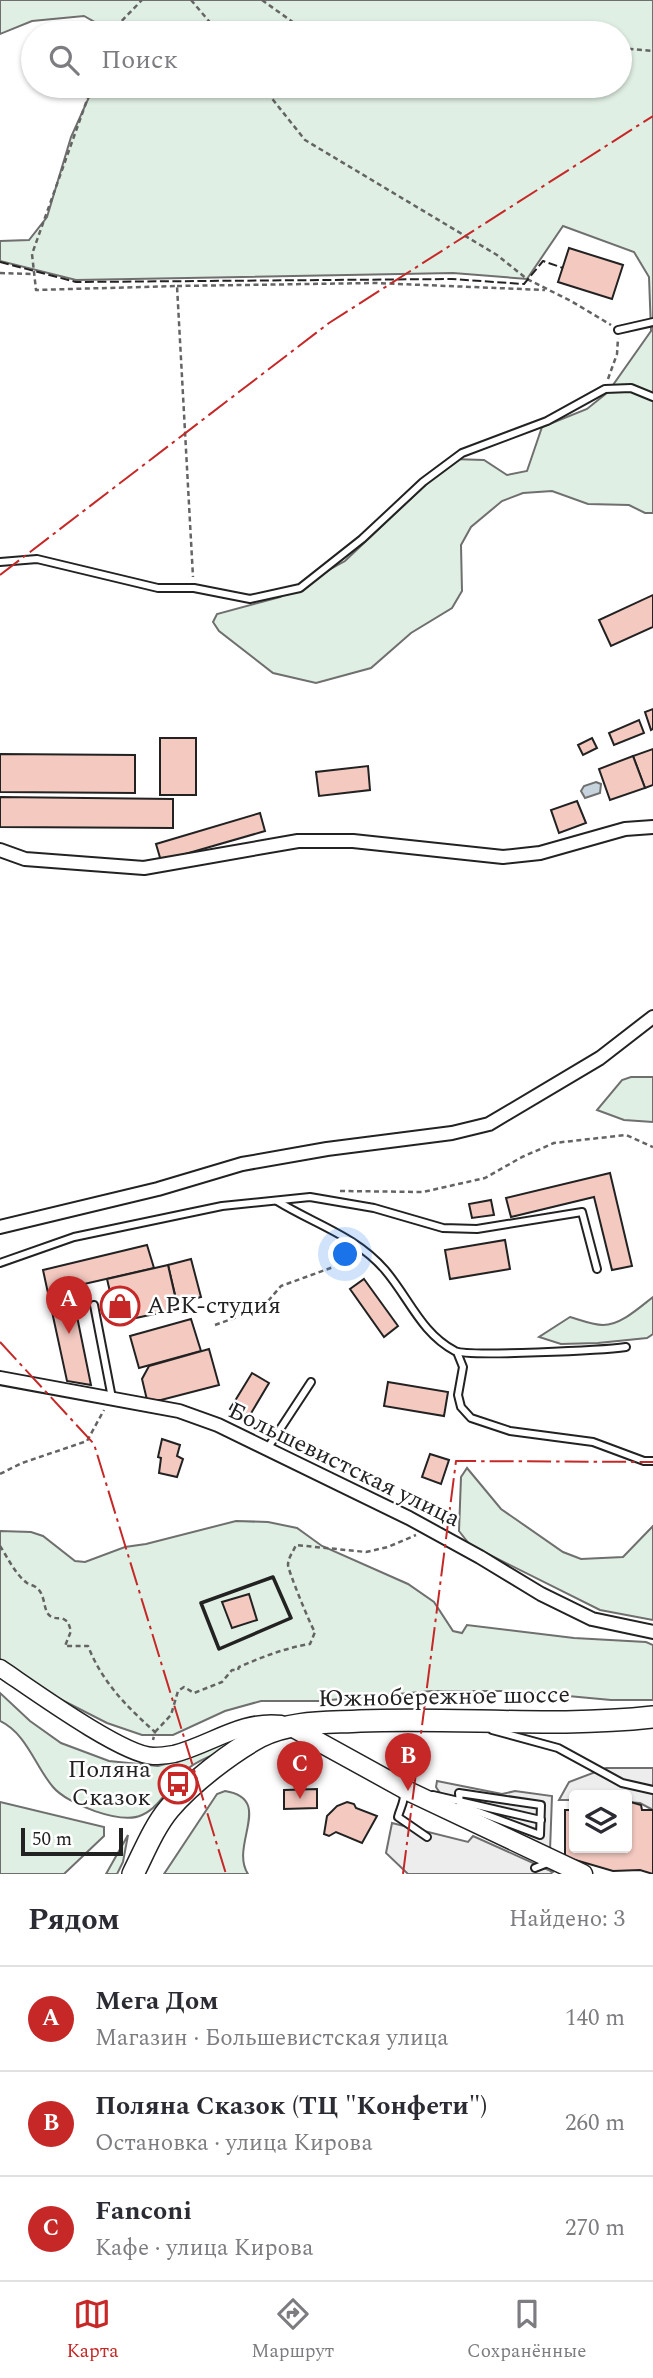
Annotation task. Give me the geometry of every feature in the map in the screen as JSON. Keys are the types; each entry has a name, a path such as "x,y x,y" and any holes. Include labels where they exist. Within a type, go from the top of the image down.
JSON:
{"highway":[{"name":"Южнобережное шоссе","path":"133,1874 169,1809 206,1774 261,1736 294,1728 407,1719 609,1722 653,1717"},
{"name":"Южнобережное шоссе","path":"140,1874 148,1855 177,1809 244,1756 294,1728 595,1731 653,1725"}],"main road":[{"path":"294,1728 406,1789 583,1874"}],"street":[{"path":"0,850 25,859 144,868 298,841 353,841 503,857 540,853 625,829 653,827"},
{"path":"0,1227 158,1189 242,1164 327,1149 452,1133 489,1124 600,1058 653,1017"},
{"name":"Большевистская улица","path":"0,1378 179,1411 218,1425 428,1529 541,1594 592,1619 653,1632"},
{"path":"0,1668 89,1726 129,1749 151,1757 175,1754 247,1727 272,1724 294,1728"},
{"path":"0,1668 89,1726 130,1749 151,1756 174,1754 247,1726 272,1723 294,1728"}],"lane":[{"path":"618,330 653,322"},
{"path":"0,562 37,559 158,589 194,588 250,599 300,588 362,539 423,482 462,453 547,421 605,389 631,388 653,397"},
{"path":"0,1263 74,1237 222,1206 310,1197 374,1208 443,1228 477,1229 582,1212 597,1269"},
{"path":"276,1200 341,1233 385,1270 429,1332 457,1352 464,1367 458,1395 461,1407 471,1418 510,1431 593,1442 644,1461 653,1461"},
{"path":"94,1305 112,1398"},
{"path":"457,1352 626,1347"},
{"path":"267,1449 311,1382"},
{"path":"490,1730 558,1748 622,1783 653,1790"},
{"path":"426,1837 398,1817 405,1801 406,1789 541,1820"},
{"path":"459,1793 541,1805 540,1835 460,1805 459,1800 459,1793"},
{"path":"535,1868 554,1860"}],"path":[{"path":"122,21 142,0"},
{"path":"191,0 209,21"},
{"path":"262,0 291,21"},
{"path":"632,49 653,51"},
{"path":"88,98 32,254 36,290 375,283 548,290"},
{"path":"272,98 305,140 497,255 527,279 571,301 618,330 617,354 605,389"},
{"path":"0,274 34,274"},
{"path":"177,286 194,588"},
{"path":"339,1191 424,1192 485,1178 554,1143 626,1135 653,1147"},
{"path":"215,1325 262,1308 281,1286 350,1261 363,1251"},
{"path":"0,1474 22,1463 87,1441 112,1398"},
{"path":"151,1756 155,1732 170,1715 178,1692 184,1687 194,1693 222,1682 232,1670 238,1670 239,1667 254,1663 278,1650 310,1644 315,1632 310,1627 299,1592 288,1569 289,1558 296,1545 366,1552 428,1529"},
{"path":"0,1546 16,1572 37,1587 44,1598 43,1607 50,1616 68,1622 71,1630 65,1646 88,1646 96,1668 124,1703 155,1732"}],"green space":[{"path":"0,0 653,0 653,513 645,513 629,505 588,504 552,491 523,493 502,501 471,527 461,545 462,591 452,608 411,633 371,668 316,683 273,673 219,631 213,622 217,614 280,597 345,561 453,459 484,460 507,475 527,471 542,427 587,409 608,392 651,331 649,277 634,252 563,226 527,279 453,273 76,280 0,261 0,241 29,240 47,217 71,137 89,98 632,98 632,21 93,21 84,16 21,21 21,25 0,34"},
{"path":"631,1077 653,1077 653,1122 624,1120 597,1110 622,1080"},
{"path":"653,1297 653,1334 647,1338 561,1344 539,1337 570,1317 599,1325 617,1322"},
{"path":"467,1468 501,1509 563,1552 581,1559 623,1557 653,1526 653,1620 600,1610 470,1545 459,1531 461,1477"},
{"path":"236,1521 268,1522 297,1528 322,1546 408,1584 434,1602 453,1631 462,1633 467,1625 574,1638 646,1642 653,1645 653,1700 611,1700 514,1691 432,1691 319,1701 261,1701 225,1711 173,1735 142,1735 107,1723 50,1694 0,1659 0,1531 31,1532 43,1536 75,1561 85,1562 125,1547"},
{"path":"0,1693 30,1721 61,1743 109,1761 158,1766 188,1758 220,1739 239,1737 235,1745 188,1768 159,1802 142,1815 108,1815 70,1800 53,1787 24,1742 0,1721"},
{"path":"225,1791 240,1796 247,1803 248,1825 243,1850 248,1874 164,1874 217,1794"},
{"path":"0,1802 104,1827 104,1836 64,1874 0,1874"},
{"path":"128,1835 123,1862 117,1874 106,1874"}],"shaded area":[{"path":"596,782 601,784 600,793 585,798 581,791 584,786"},
{"path":"606,1768 653,1768 653,1810 640,1803 632,1802 632,1790 569,1790 569,1800 559,1800 569,1782"},
{"path":"437,1781 502,1794 515,1791 552,1796 550,1851 446,1802 436,1787"},
{"path":"392,1823 468,1842 473,1836 553,1872 408,1874 386,1853"}],"building":[{"path":"569,248 623,265 612,299 558,282"},
{"path":"653,595 653,627 611,646 599,620"},
{"path":"653,709 653,729 651,730 645,712"},
{"path":"639,720 644,733 614,745 609,733"},
{"path":"160,738 196,738 196,795 160,795"},
{"path":"592,738 597,748 583,755 578,745"},
{"path":"653,749 653,785 645,788 633,756"},
{"path":"0,754 135,755 135,793 0,792"},
{"path":"633,756 645,788 610,800 599,769"},
{"path":"368,766 370,790 319,796 316,772"},
{"path":"0,797 173,799 173,828 0,827"},
{"path":"577,801 586,823 559,833 551,810"},
{"path":"260,813 265,831 161,861 156,844"},
{"path":"610,1173 632,1266 612,1270 594,1197 511,1217 506,1198"},
{"path":"491,1200 494,1215 472,1218 469,1204"},
{"path":"505,1240 510,1269 450,1279 445,1250"},
{"path":"147,1245 154,1268 71,1287 91,1385 67,1381 43,1270"},
{"path":"191,1259 201,1297 177,1303 168,1265"},
{"path":"168,1265 178,1309 117,1322 107,1279"},
{"path":"364,1279 398,1326 384,1337 350,1289"},
{"path":"191,1319 201,1351 139,1368 130,1336"},
{"path":"209,1349 219,1385 161,1400 147,1400 142,1379 149,1366"},
{"path":"252,1373 269,1383 247,1420 230,1409"},
{"path":"388,1382 448,1392 444,1416 384,1406"},
{"path":"162,1439 180,1445 177,1456 183,1459 177,1477 159,1473 161,1458 158,1457"},
{"path":"430,1454 449,1460 441,1484 422,1477"},
{"path":"249,1594 257,1620 232,1628 222,1602"},
{"path":"317,1789 317,1808 284,1809 284,1790"},
{"path":"347,1802 377,1816 362,1843 336,1832 329,1836 324,1834 327,1816 337,1806"},
{"path":"632,1802 641,1805 642,1810 653,1810 653,1874 640,1870 613,1871 565,1857 565,1810 569,1810 569,1853 632,1853"}],"fence":[{"path":"0,262 76,282 452,279 524,284 543,261 563,268"}],"wall":[{"path":"273,1577 291,1618 219,1649 201,1603 273,1577"}],"power":[{"path":"0,575 329,323 653,116"},
{"path":"0,1342 94,1444 226,1874"},
{"path":"403,1874 456,1461 653,1462"}],"place":[{"name":"АРК-студия","path":"120,1306"},
{"name":"Мега Дом","path":"69,1334"},
{"name":"Поляна Сказок","path":"178,1784"},
{"name":"Поляна Сказок (ТЦ \"Конфети\")","path":"408,1791"},
{"name":"Fanconi","path":"300,1799"}]}
